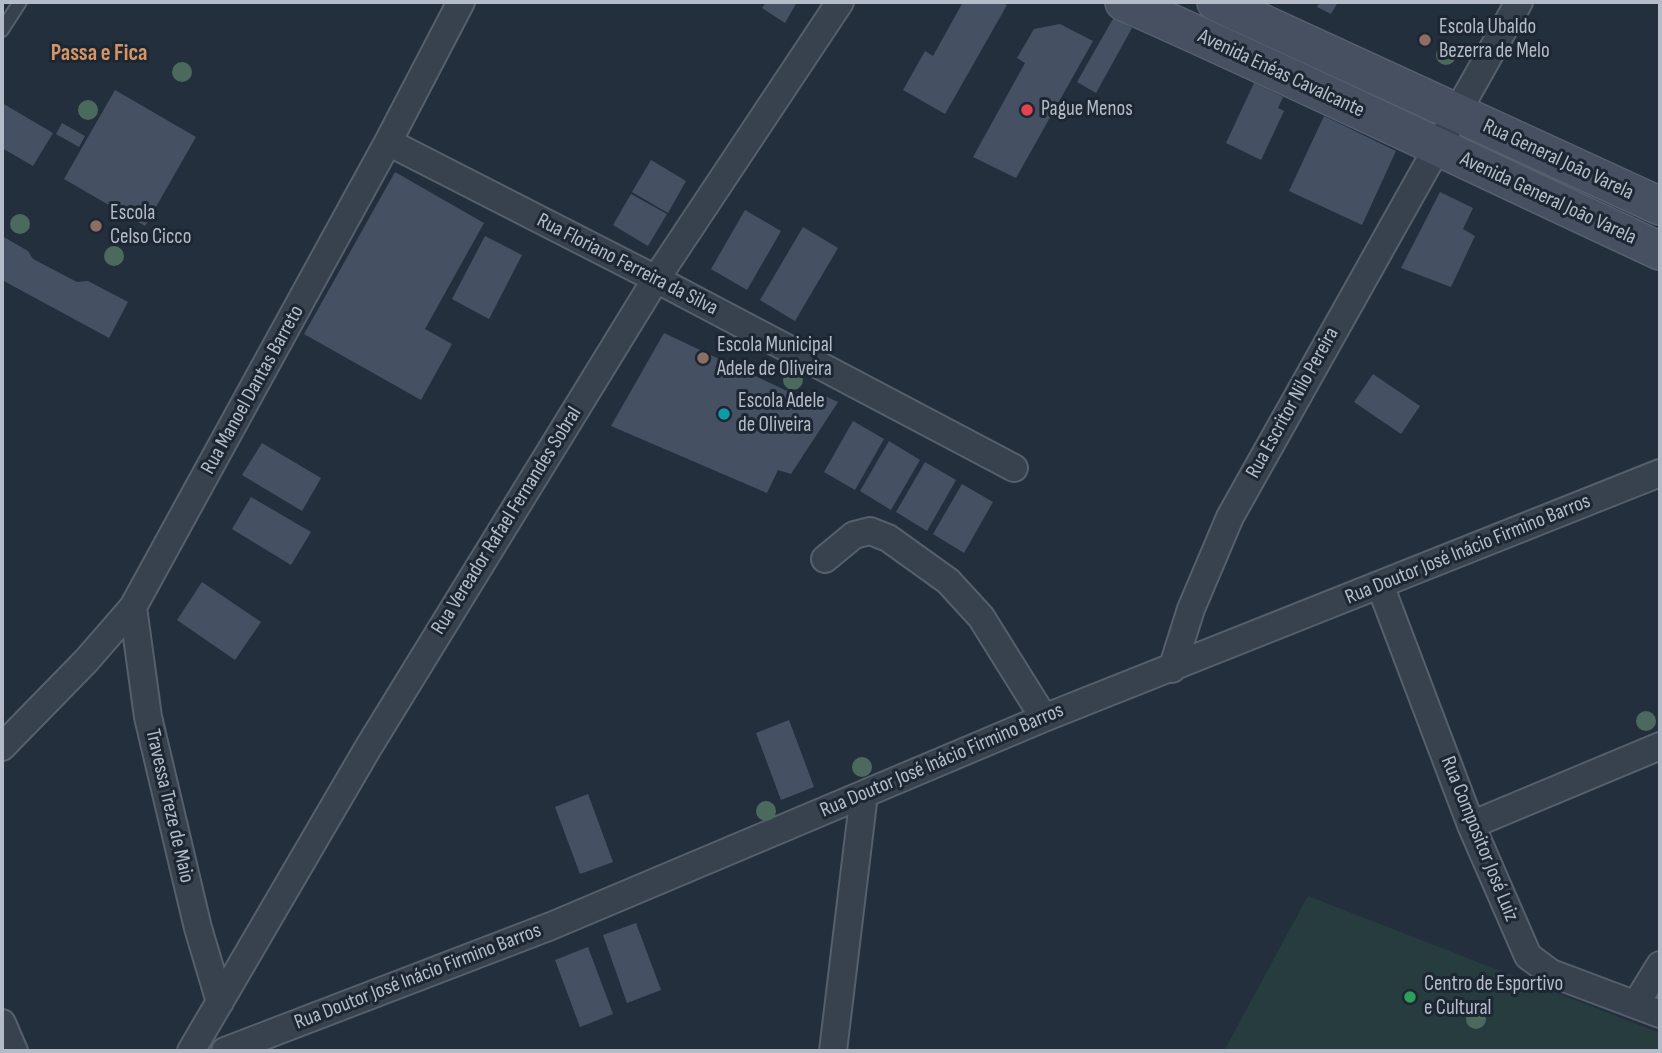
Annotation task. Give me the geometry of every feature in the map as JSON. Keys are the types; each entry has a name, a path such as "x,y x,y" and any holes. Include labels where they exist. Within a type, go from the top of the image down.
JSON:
{"main road":[{"name":"Avenida Enéas Cavalcante","path":"1124,2 1263,64 1436,147"},
{"name":"Avenida Enéas Cavalcante","path":"1216,2 1456,113"},
{"path":"1263,64 1279,31"},
{"name":"Rua General João Varela","path":"1456,113 1660,206"},
{"name":"Avenida General João Varela","path":"1436,147 1660,251"}],"street":[{"name":"Rua Manoel Dantas Barreto","path":"2,747 86,661 133,607 388,142 461,2"},
{"name":"Rua Vereador Rafael Fernandes Sobral","path":"191,1051 368,748 656,279 840,2"},
{"name":"Rua Escritor Nilo Pereira","path":"1172,668 1191,609 1230,517 1519,2"},
{"name":"Rua Floriano Ferreira da Silva","path":"388,142 656,279 1014,468"},
{"name":"Rua Doutor José Inácio Firmino Barros","path":"225,1051 551,926 1044,718 1660,473"},
{"path":"825,559 854,535 870,531 888,538 948,581 981,617 1044,718"},
{"name":"Rua Compositor José Luiz","path":"1380,585 1471,825 1528,956 1551,973 1660,1014"},
{"name":"Travessa Treze de Maio","path":"133,607 148,717 198,928 220,1002"},
{"path":"1471,825 1660,746"},
{"path":"833,1051 863,794"},
{"path":"1636,1004 1660,965"},
{"path":"2,1023 14,1051"}],"lane":[{"path":"2,30 20,2"}],"green space":[{"name":"Centro de Esportivo e Cultural","path":"1308,896 1660,1033 1660,1051 1224,1051"}],"building":[{"path":"766,2 797,2 785,23 762,8"},
{"path":"963,2 1000,2 1007,5 945,114 903,90 925,51 933,56"},
{"path":"1320,2 1338,2 1331,14 1317,7"},
{"path":"1114,17 1132,28 1096,93 1077,82"},
{"name":"Pague Menos","path":"1060,24 1093,41 1016,178 973,157 1025,63 1017,58 1034,29"},
{"path":"1254,83 1283,97 1278,108 1284,111 1261,160 1226,143"},
{"path":"115,90 196,137 145,226 64,179"},
{"path":"2,103 53,133 33,166 2,148"},
{"path":"1324,116 1396,151 1362,225 1289,191"},
{"path":"62,123 85,136 79,147 56,134"},
{"path":"651,160 686,181 668,213 632,192"},
{"path":"395,172 484,223 425,329 452,344 421,400 304,334"},
{"path":"1440,192 1473,208 1463,229 1475,236 1451,287 1401,268"},
{"path":"631,194 667,214 648,246 613,225"},
{"path":"745,210 781,231 747,290 711,269"},
{"path":"803,227 838,248 795,321 760,300"},
{"path":"2,236 28,251 33,259 77,282 88,281 128,302 109,338 2,280"},
{"path":"485,236 522,255 489,319 452,299"},
{"name":"Escola Municipal Adele de Oliveira","path":"664,333 806,400 812,390 838,402 791,474 778,470 767,493 611,426"},
{"path":"1373,374 1420,406 1401,434 1354,402"},
{"path":"853,421 884,439 855,490 824,472"},
{"path":"889,441 920,460 891,510 860,491"},
{"path":"262,443 321,478 302,511 242,475"},
{"path":"925,462 956,480 927,531 896,512"},
{"path":"962,484 993,502 964,553 933,534"},
{"path":"251,497 311,532 291,565 232,529"},
{"path":"202,582 261,622 235,660 177,620"},
{"path":"789,720 814,787 781,800 756,733"},
{"path":"588,794 613,862 580,874 555,807"},
{"path":"636,923 661,990 627,1003 603,935"},
{"path":"588,947 613,1014 580,1027 555,960"}],"place":[{"name":"Escola Ubaldo Bezerra de Melo","path":"1425,40"},
{"name":"Pague Menos","path":"1027,110"},
{"name":"Escola Celso Cicco","path":"96,226"},
{"name":"Escola Municipal Adele de Oliveira","path":"703,358"},
{"name":"Escola Adele de Oliveira","path":"724,414"},
{"name":"Centro de Esportivo e Cultural","path":"1410,997"}],"district":[{"name":"Passa e Fica","path":"99,54"}]}
